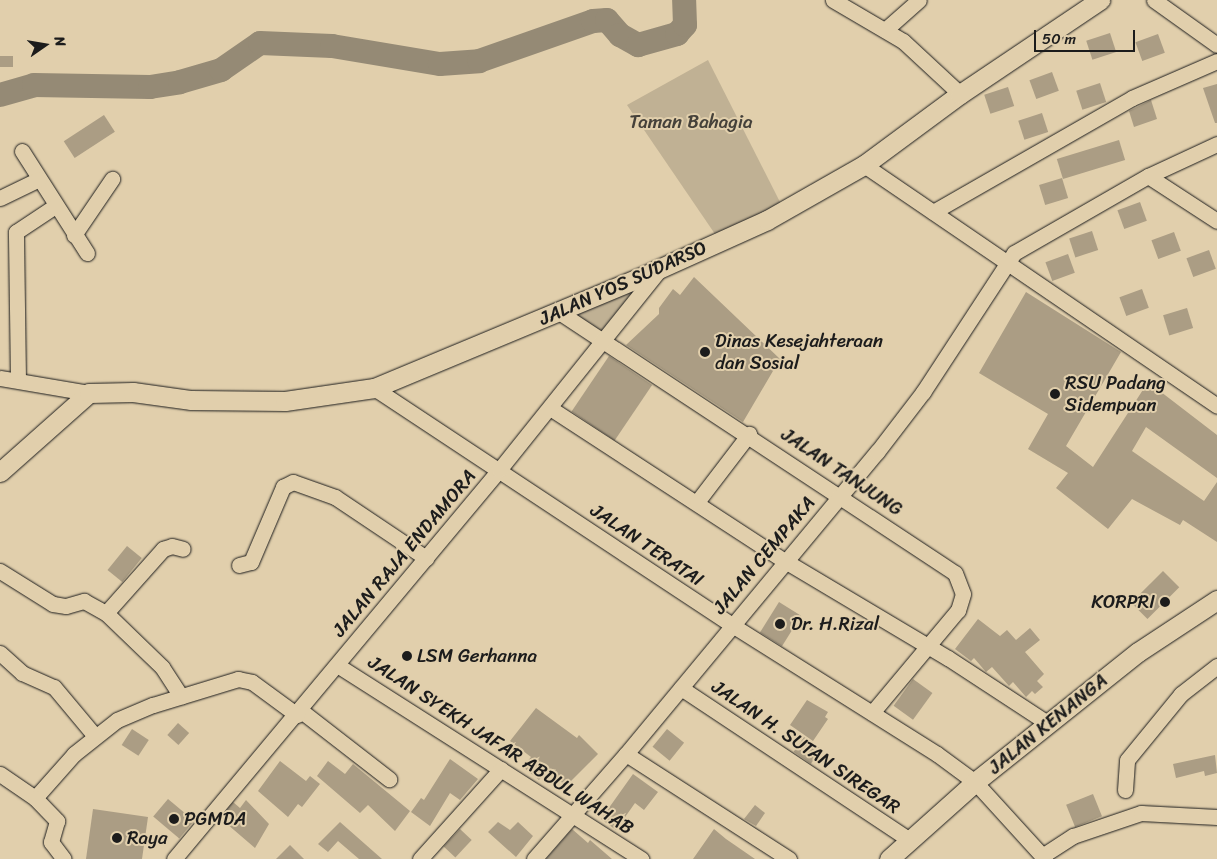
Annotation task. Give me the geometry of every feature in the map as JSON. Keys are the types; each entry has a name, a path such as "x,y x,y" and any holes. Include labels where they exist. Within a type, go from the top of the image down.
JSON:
{"street":[{"path":"833,0 885,30 919,53 960,94"},
{"path":"885,30 918,0"},
{"name":"JALAN YOS SUDARSO","path":"89,393 133,392 191,400 285,401 374,388 660,269 767,220 864,165 960,94 1100,0"},
{"path":"1154,0 1217,45"},
{"path":"933,212 1132,98 1217,61"},
{"name":"JALAN CEMPAKA","path":"534,859 626,754 840,496 923,392 1006,262 1024,246 1148,176 1217,144"},
{"path":"22,151 55,206 87,253"},
{"path":"864,165 1217,406"},
{"path":"1148,176 1217,221"},
{"path":"0,198 39,179"},
{"path":"74,235 112,179"},
{"path":"18,380 16,232 55,206"},
{"name":"JALAN RAJA ENDAMORA","path":"180,856 550,408 660,269"},
{"name":"JALAN TANJUNG","path":"558,312 749,434 840,496 941,561 960,580 962,602 872,713"},
{"path":"0,378 89,393"},
{"name":"JALAN TERATAI","path":"374,388 732,625 872,713 975,782 1038,856"},
{"path":"0,472 89,393"},
{"path":"550,408 785,561 1049,724"},
{"path":"697,502 749,434"},
{"path":"240,565 251,562 283,487 293,482 336,497 426,558"},
{"path":"106,613 163,549 172,546 183,549"},
{"path":"0,571 53,604 66,606 84,601 106,613 162,667 181,696"},
{"name":"JALAN KENANGA","path":"889,859 975,782 1138,652 1215,605"},
{"path":"0,652 22,673 54,687 95,736"},
{"name":"JALAN SYEKH JAFAR ABDUL WAHAB","path":"337,665 642,859"},
{"path":"1125,790 1127,760 1180,694 1217,666"},
{"path":"35,798 95,736 117,720 181,696 243,678 298,713 389,779"},
{"name":"JALAN H. SUTAN SIREGAR","path":"680,688 910,840"},
{"path":"626,754 789,859"},
{"path":"420,859 501,769"},
{"path":"0,774 35,798 57,821 51,842 64,859"},
{"path":"1038,856 1073,836 1141,813 1217,817"}],"green space":[{"name":"Taman Bahagia","path":"708,60 781,204 717,237 627,105"},
{"path":"652,273 603,337 564,312"}],"building":[{"path":"1110,33 1116,52 1092,60 1086,41"},
{"path":"1158,34 1165,53 1142,61 1135,42"},
{"path":"0,56 13,56 13,67 0,67"},
{"path":"1052,72 1059,91 1036,99 1029,80"},
{"path":"1100,83 1106,102 1082,110 1076,91"},
{"path":"1217,84 1217,123 1215,123 1203,88"},
{"path":"1008,87 1014,106 990,114 984,95"},
{"path":"1151,100 1157,119 1134,127 1129,111"},
{"path":"1042,113 1048,132 1024,140 1018,121"},
{"path":"104,115 115,132 75,158 64,141"},
{"path":"1119,140 1125,160 1063,179 1057,159"},
{"path":"1062,178 1068,198 1045,205 1039,185"},
{"path":"1140,202 1147,221 1124,229 1117,210"},
{"path":"1092,231 1098,250 1075,257 1069,238"},
{"path":"1174,232 1181,251 1158,259 1151,240"},
{"path":"1209,250 1216,269 1193,277 1186,258"},
{"path":"1068,254 1075,273 1052,281 1045,262"},
{"name":"Dinas Kesejahteraan dan Sosial","path":"694,277 780,359 743,422 626,345 659,314 659,308 673,289 680,295"},
{"path":"1142,289 1149,308 1126,316 1119,297"},
{"path":"1026,292 1121,352 1066,446 1093,467 1148,382 1217,435 1217,478 1146,427 1132,451 1204,501 1217,482 1217,542 1183,520 1180,525 1132,499 1108,529 1056,488 1068,473 1028,449 1048,414 979,373"},
{"path":"1187,308 1193,328 1169,335 1163,315"},
{"path":"609,356 652,385 615,441 572,412"},
{"path":"127,546 142,558 122,582 107,570"},
{"path":"1163,571 1179,587 1147,619 1131,603"},
{"name":"Dr. H.Rizal","path":"779,602 801,616 782,646 760,633"},
{"path":"978,619 1000,636 1007,630 1016,640 1030,628 1040,640 1025,652 1044,674 1037,681 1043,687 1035,694 1032,691 1026,697 1013,682 1009,686 992,667 986,672 974,658 971,661 955,649"},
{"path":"913,679 932,693 913,720 894,706"},
{"path":"807,700 828,712 825,717 828,719 813,741 790,725"},
{"path":"536,708 577,738 579,735 598,754 566,786 547,770 539,780 523,767 531,757 510,741"},
{"path":"178,723 189,733 178,745 167,735"},
{"path":"132,729 149,740 138,756 122,745"},
{"path":"667,729 684,743 670,761 653,747"},
{"path":"804,737 821,749 811,764 794,752"},
{"path":"1215,755 1217,773 1205,776 1204,771 1176,778 1173,764"},
{"path":"450,759 478,779 460,800 450,793 430,826 411,812 421,798 424,800"},
{"path":"280,761 306,781 310,776 320,784 302,807 298,804 288,817 258,791"},
{"path":"328,761 345,774 353,764 410,811 395,831 368,805 360,813 317,776"},
{"path":"633,774 658,792 644,810 635,803 616,830 601,819"},
{"path":"1093,794 1102,816 1075,827 1066,805"},
{"name":"PGMDA","path":"168,799 194,821 179,838 153,817"},
{"path":"246,800 269,824 255,848 220,818 233,802 240,808"},
{"path":"755,805 765,813 756,826 744,819"},
{"name":"Raya","path":"93,809 148,817 142,859 86,859"},
{"path":"340,822 382,859 359,859 338,841 328,852 318,844"},
{"path":"498,822 510,830 518,822 533,836 516,857 488,832"},
{"path":"460,829 472,840 455,857 444,847"},
{"path":"572,829 588,843 590,840 612,859 546,859"},
{"path":"714,829 726,839 755,859 693,859"},
{"path":"290,845 304,859 276,859"}],"waterway":[{"path":"0,95 34,85 150,87 180,82 221,70 260,43 332,46 440,64 479,61 593,21 607,20 620,35 638,45 677,34 685,25 684,0"}],"place":[{"name":"Dinas Kesejahteraan dan Sosial","path":"705,352"},
{"name":"RSU Padang Sidempuan","path":"1055,394"},
{"name":"KORPRI","path":"1165,602"},
{"name":"Dr. H.Rizal","path":"780,624"},
{"name":"LSM Gerhanna","path":"407,656"},
{"name":"PGMDA","path":"174,819"},
{"name":"Raya","path":"117,838"}]}
